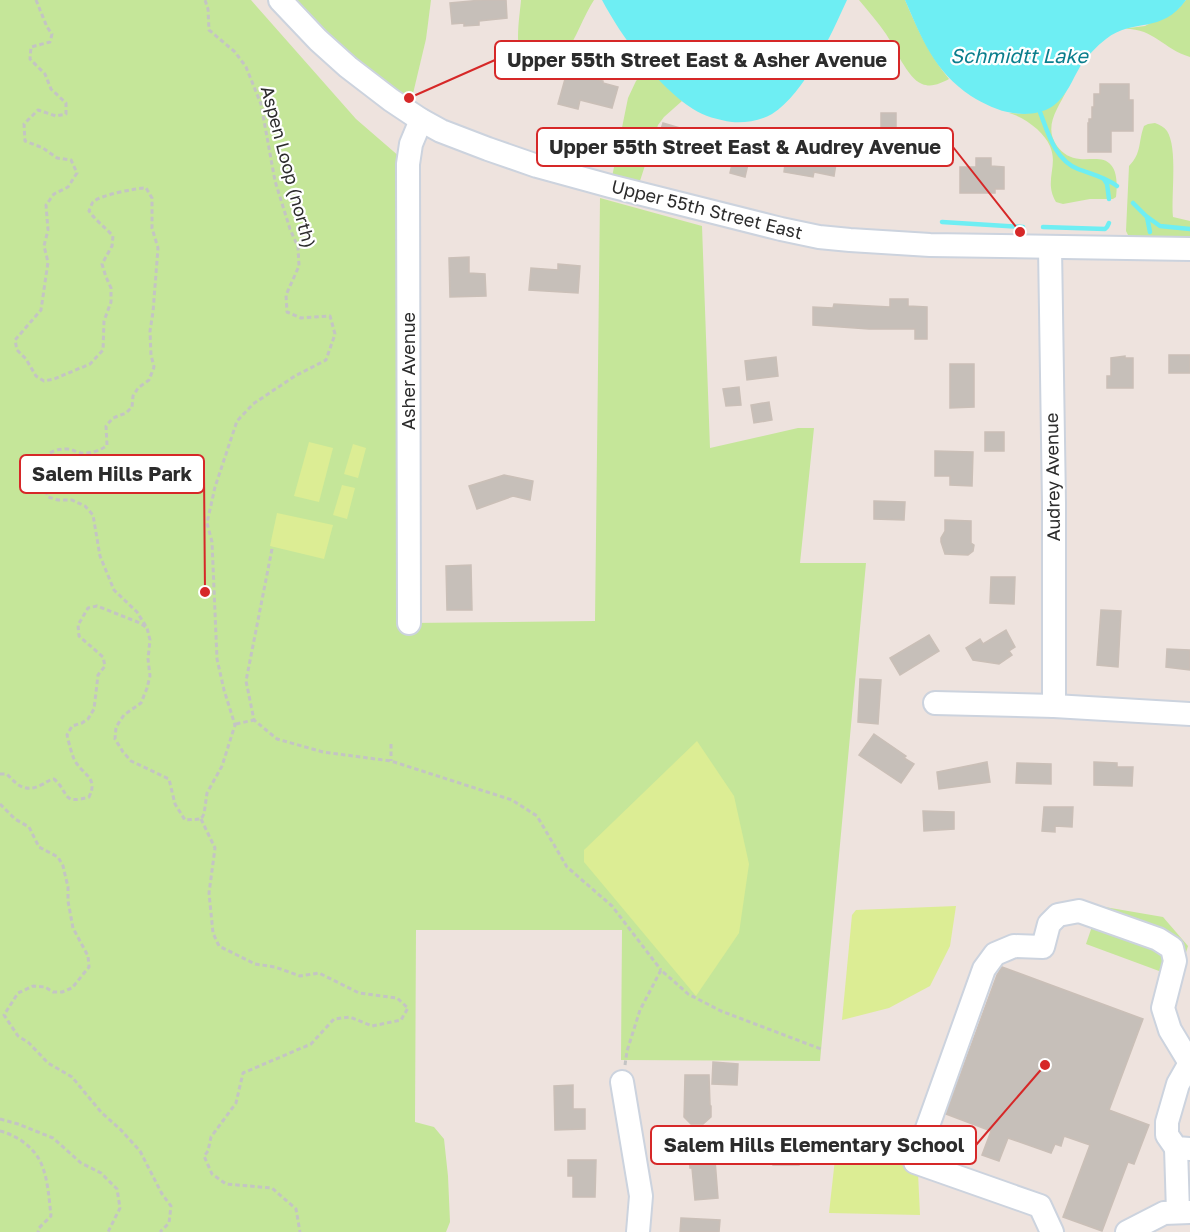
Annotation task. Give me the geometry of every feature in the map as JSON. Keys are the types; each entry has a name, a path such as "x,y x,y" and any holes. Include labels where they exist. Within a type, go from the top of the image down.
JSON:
{"street":[{"name":"Upper 55th Street East","path":"280,0 323,45 353,71 421,120 473,144 556,171 664,201 798,233 870,242 1050,248 1190,249"},
{"name":"Asher Avenue","path":"409,623 408,164 411,144 421,120"},
{"name":"Audrey Avenue","path":"1050,248 1054,706"},
{"path":"935,703 1054,706 1190,714"},
{"path":"1052,1232 1040,1206 915,1162 984,969 995,954 1014,946 1043,947 1048,924 1058,915 1079,911 1158,939 1172,948 1174,961 1163,1008 1170,1030 1190,1063 1178,1084 1167,1122 1167,1135 1183,1148 1184,1212 1164,1213 1127,1232"},
{"path":"622,1082 641,1196 638,1232"}],"path":[{"path":"36,0 52,34 50,42 31,47 30,59 45,74 51,89 66,103 66,114 56,116 38,110 24,124 25,141 43,148 57,158 71,160 77,173 68,187 54,194 46,205 48,230 44,246 48,262 41,310 15,340 17,350 26,359 36,376 44,381 54,380 90,364 103,350 104,321 111,302 111,288 102,264 112,246 113,236 105,226 94,219 89,211 93,202 134,188 146,188 152,198 152,228 158,248 150,331 154,367 149,380 138,388 133,396 132,407 126,413 113,418 106,426 107,445 102,449 84,453 68,449 50,452 43,459 43,484 48,497 72,500 85,506 93,515 100,556 114,590 137,612 147,628 150,640 148,658 150,676 147,688 141,704 124,715 116,727 115,739 131,761 169,779 175,804 185,820 201,819"},
{"name":"Aspen Loop (north)","path":"205,0 209,30 235,52 246,67 261,104 275,181 298,247 298,266 286,295 287,312 301,318 330,316 335,334 326,360 295,376 253,404 237,421 215,487 207,523 212,542 217,658 235,724"},
{"path":"272,549 246,681 254,720 277,739 323,752 392,761 512,800 537,816 567,867 612,906 661,970 688,994 721,1011 821,1048"},
{"path":"0,774 7,774 17,786 30,789 54,779 67,797 73,800 89,797 93,789 92,782 74,760 67,735 72,726 88,719 94,709 98,675 105,666 103,657 79,636 78,625 88,608 97,606 147,628"},
{"path":"201,819 207,793 222,766 235,724 254,720"},
{"path":"391,744 392,761"},
{"path":"0,804 15,819 29,827 39,847 58,857 63,866 73,928 87,956 89,967 72,988 62,992 53,992 45,987 33,986 18,993 4,1015 18,1036 29,1043 48,1063 72,1077 101,1112 140,1151 162,1194 171,1206 169,1223 160,1232"},
{"path":"201,819 215,848 209,893 213,933 219,946 255,964 275,967 300,976 319,973 359,993 397,998 408,1008 401,1020 372,1026 350,1017 334,1019 310,1044 243,1073 236,1103 211,1137 208,1151 204,1156 212,1174 226,1184 272,1188 296,1209 300,1232"},
{"path":"622,1082 627,1051 640,1010 661,970"},
{"path":"0,1119 53,1138 81,1163 101,1173 117,1189 120,1208 108,1232"},
{"path":"0,1131 17,1137 41,1162 51,1216 38,1232"}],"green space":[{"path":"0,0 251,0 356,119 408,164 410,623 595,621 600,198 702,226 710,448 798,428 814,428 800,563 866,563 820,1061 621,1060 622,930 416,930 415,1122 434,1127 444,1139 450,1222 446,1232 0,1232"},
{"path":"294,0 431,0 426,39 411,102 350,54"},
{"path":"521,0 594,0 561,59 549,66 531,68 524,63 518,43"},
{"path":"859,0 905,0 929,51 949,79 929,85 917,81 906,69 883,30"},
{"path":"1186,0 1190,0 1190,57 1142,31 1121,29 1145,26 1179,8"},
{"path":"649,67 682,101 658,125 639,184 612,177 628,98 636,81"},
{"path":"1067,90 1053,118 1051,132 1053,139 1059,149 1070,157 1101,159 1111,165 1116,181 1116,197 1113,199 1090,199 1063,204 1056,202 1051,183 1053,158 1051,149 1037,129 1009,113 1042,110 1055,103"},
{"path":"1155,123 1166,130 1172,149 1173,217 1190,221 1190,239 1130,239 1126,231 1129,166 1138,152 1144,126"},
{"path":"309,442 333,448 319,502 294,496"},
{"path":"353,444 366,448 358,478 344,474"},
{"path":"342,485 355,488 347,519 333,515"},
{"path":"277,513 333,525 324,559 270,546"},
{"path":"697,741 734,796 749,864 739,933 696,996 584,862 584,850"},
{"path":"956,906 950,946 930,986 889,1008 842,1020 852,915 856,910"},
{"path":"1099,906 1163,917 1188,946 1178,978 1086,944"},
{"path":"838,1132 884,1134 908,1151 918,1173 920,1215 829,1213"}],"water":[{"path":"602,0 847,0 816,62 784,105 767,116 752,121 737,122 702,114 667,88 630,45"},
{"name":"Schmidtt Lake","path":"905,0 1186,0 1167,18 1116,32 1084,61 1066,93 1058,102 1044,111 1023,114 1002,111 986,104 971,96 947,76 930,53"}],"building":[{"path":"506,0 507,18 479,21 479,25 452,24 450,3"},
{"path":"567,72 618,87 612,108 580,100 578,109 558,104"},
{"path":"1100,84 1129,84 1129,100 1133,100 1133,131 1111,131 1111,152 1088,152 1088,123 1089,119 1092,119 1094,94 1100,94"},
{"path":"881,113 896,113 896,155 865,156 865,161 846,161 846,133 881,133"},
{"path":"663,123 697,133 690,158 656,145"},
{"path":"810,142 822,144 820,154 837,157 834,176 814,172 813,177 784,172 787,149 808,152"},
{"path":"976,158 991,158 991,166 1004,167 1004,189 995,189 995,193 960,193 960,167 976,167"},
{"path":"733,160 748,164 745,177 730,173"},
{"path":"469,257 469,273 485,274 486,296 450,297 449,258"},
{"path":"558,264 580,266 578,293 529,290 531,268 558,270"},
{"path":"890,299 908,299 908,306 927,307 927,339 915,339 915,329 869,329 813,325 813,307 833,308 834,304 890,307"},
{"path":"1169,355 1190,355 1190,373 1169,373"},
{"path":"1125,356 1125,358 1133,358 1133,388 1107,388 1107,376 1111,376 1111,358"},
{"path":"776,357 778,376 747,380 745,361"},
{"path":"950,364 974,364 974,407 950,408"},
{"path":"739,387 741,405 726,406 723,389"},
{"path":"769,402 772,420 754,423 751,405"},
{"path":"985,432 1004,432 1004,451 985,451"},
{"path":"935,451 973,452 972,486 950,485 950,476 935,476"},
{"path":"504,475 533,481 530,500 513,496 477,509 469,486"},
{"path":"874,501 905,502 904,520 874,519"},
{"path":"945,520 971,521 971,543 974,545 973,551 968,555 945,554 941,538 945,531"},
{"path":"471,565 472,610 447,610 446,566"},
{"path":"991,577 1015,577 1014,604 990,603"},
{"path":"1101,610 1121,611 1118,667 1097,665"},
{"path":"1006,630 1015,647 1009,651 1012,655 999,664 973,660 966,648 980,639 983,644"},
{"path":"929,635 939,651 900,675 890,658"},
{"path":"1167,649 1190,650 1190,670 1166,667"},
{"path":"860,679 881,680 878,724 858,722"},
{"path":"874,734 914,764 901,783 859,755"},
{"path":"987,762 990,782 939,789 937,772"},
{"path":"1094,762 1117,763 1117,767 1133,767 1132,786 1094,785"},
{"path":"1017,763 1051,764 1051,784 1016,783"},
{"path":"1044,807 1073,807 1072,827 1055,826 1055,832 1042,831"},
{"path":"923,811 954,812 954,829 924,831"},
{"path":"1002,967 1143,1019 1109,1110 1149,1125 1134,1164 1128,1162 1102,1231 1063,1217 1090,1145 1064,1136 1061,1146 1055,1144 1051,1153 1008,1138 999,1161 982,1155 991,1131 946,1114 997,975"},
{"path":"713,1062 738,1064 737,1085 712,1084"},
{"path":"685,1075 709,1075 711,1117 703,1124 691,1124 684,1117"},
{"path":"573,1085 573,1109 585,1109 585,1129 555,1130 554,1086"},
{"path":"773,1141 800,1141 799,1165 773,1165"},
{"path":"714,1147 718,1198 695,1200 689,1149"},
{"path":"568,1160 596,1160 595,1197 573,1197 573,1176 568,1176"},
{"path":"681,1218 720,1220 719,1232 680,1232"}],"waterway":[{"path":"1040,112 1049,137 1063,159 1070,165 1117,186"},
{"path":"1104,179 1109,199"},
{"path":"1133,203 1160,226 1190,229"},
{"path":"1147,217 1150,232"},
{"path":"942,222 1023,227"},
{"path":"1043,227 1105,229 1109,223"}],"place":[{"name":"Upper 55th Street East & Asher Avenue","path":"409,98"},
{"name":"Upper 55th Street East & Audrey Avenue","path":"1020,232"},
{"name":"Salem Hills Park","path":"205,592"},
{"name":"Salem Hills Elementary School","path":"1045,1065"}]}
